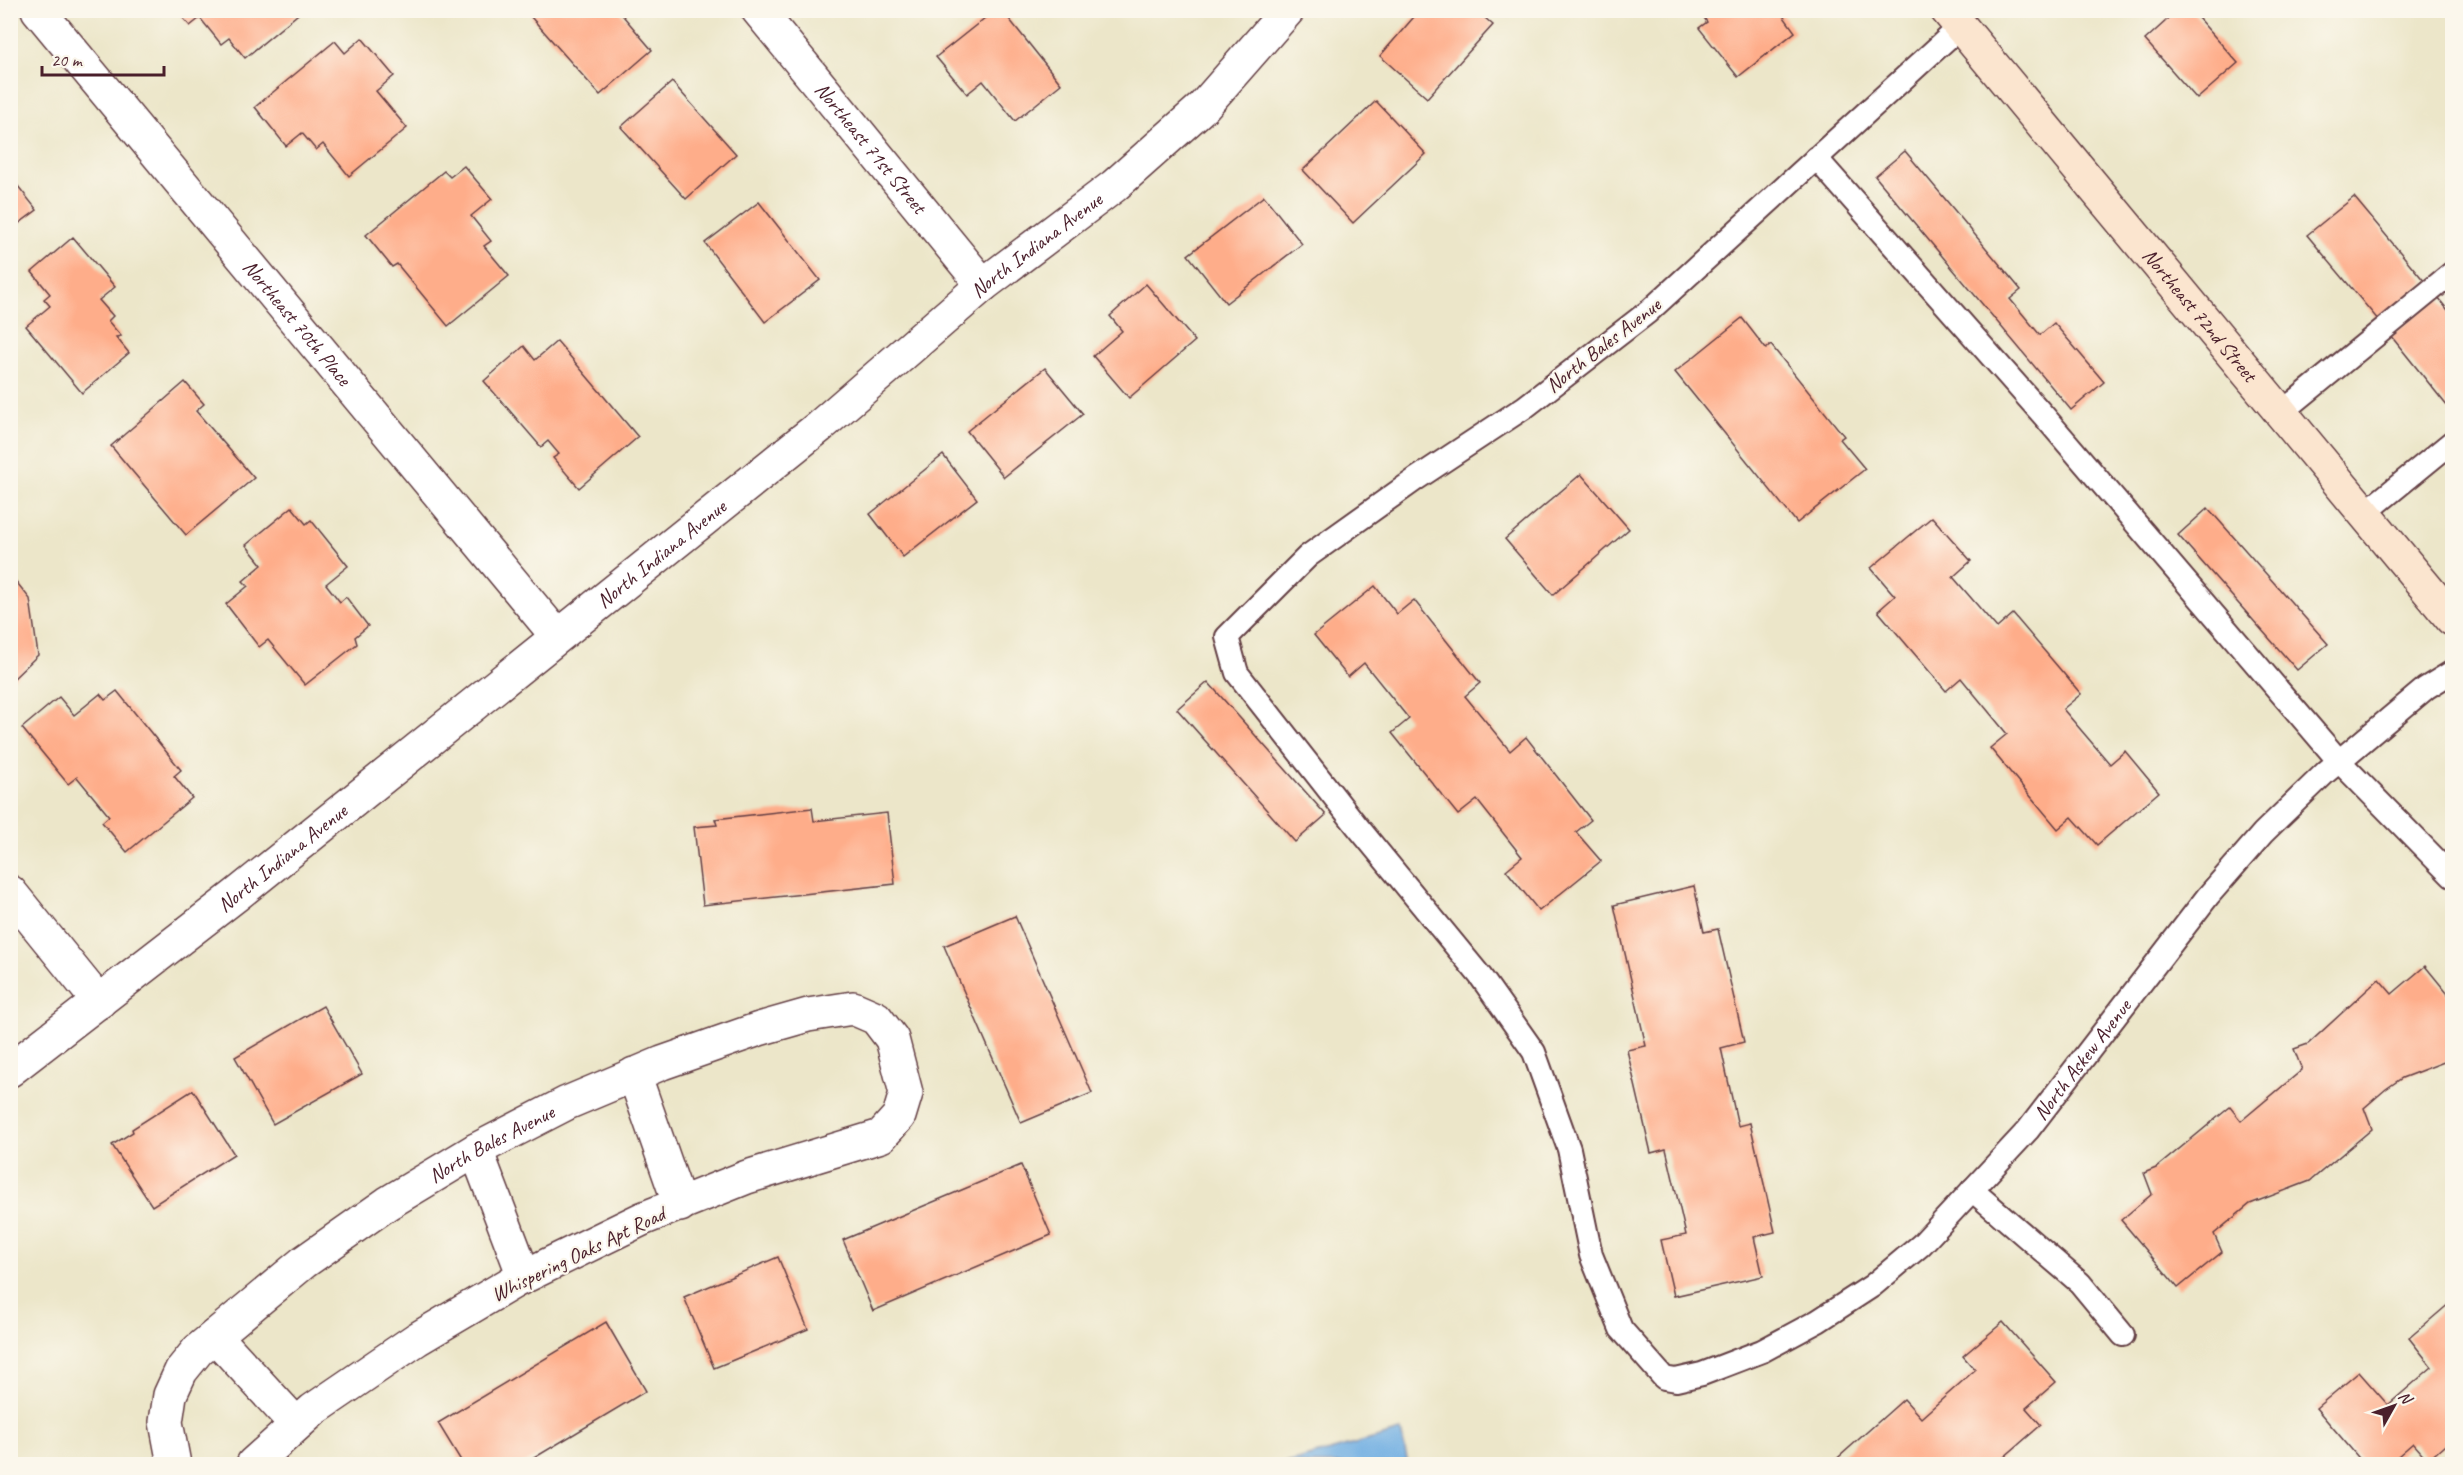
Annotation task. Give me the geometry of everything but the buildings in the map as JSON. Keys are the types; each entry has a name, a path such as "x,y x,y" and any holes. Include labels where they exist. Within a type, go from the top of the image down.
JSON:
{"main road":[{"name":"Northeast 72nd Street","path":"1953,19 2452,619"}],"street":[{"name":"Northeast 70th Place","path":"38,10 557,636"},
{"name":"Northeast 71st Street","path":"758,10 983,285"},
{"name":"North Indiana Avenue","path":"10,1070 235,896 819,427 983,285 1114,186 1203,107 1288,10"},
{"path":"10,892 99,1002"},
{"name":"North Bales Avenue","path":"174,1464 166,1422 170,1395 181,1371 198,1350 304,1262 388,1203 476,1150 567,1103 634,1074 759,1029 808,1015 853,1008 876,1018 892,1040 904,1081"},
{"path":"634,1074 680,1204"},
{"name":"Whispering Oaks Apt Road","path":"253,1464 296,1424 417,1339 524,1276 642,1219 680,1204 747,1178 881,1136 899,1116 906,1094 904,1081"},
{"path":"476,1150 524,1276"},
{"path":"214,1336 296,1424"}],"lane":[{"name":"North Bales Avenue","path":"1664,1378 1621,1329 1591,1255 1569,1149 1534,1052 1480,977 1357,826 1237,672 1227,637 1308,556 1416,479 1525,407 1648,312 1816,158 1953,19"},
{"path":"1816,158 2044,416 2338,761 2452,876"},
{"path":"2281,413 2452,273"},
{"path":"2365,513 2452,441"},
{"name":"North Askew Avenue","path":"1664,1378 1677,1380 1702,1374 1762,1351 1818,1321 1872,1286 1921,1245 2028,1130 2208,896 2263,833 2338,761 2426,688 2452,672"},
{"path":"1972,1190 2080,1283 2123,1335"}],"water":[{"path":"1401,1431 1408,1464 1283,1464"}]}
